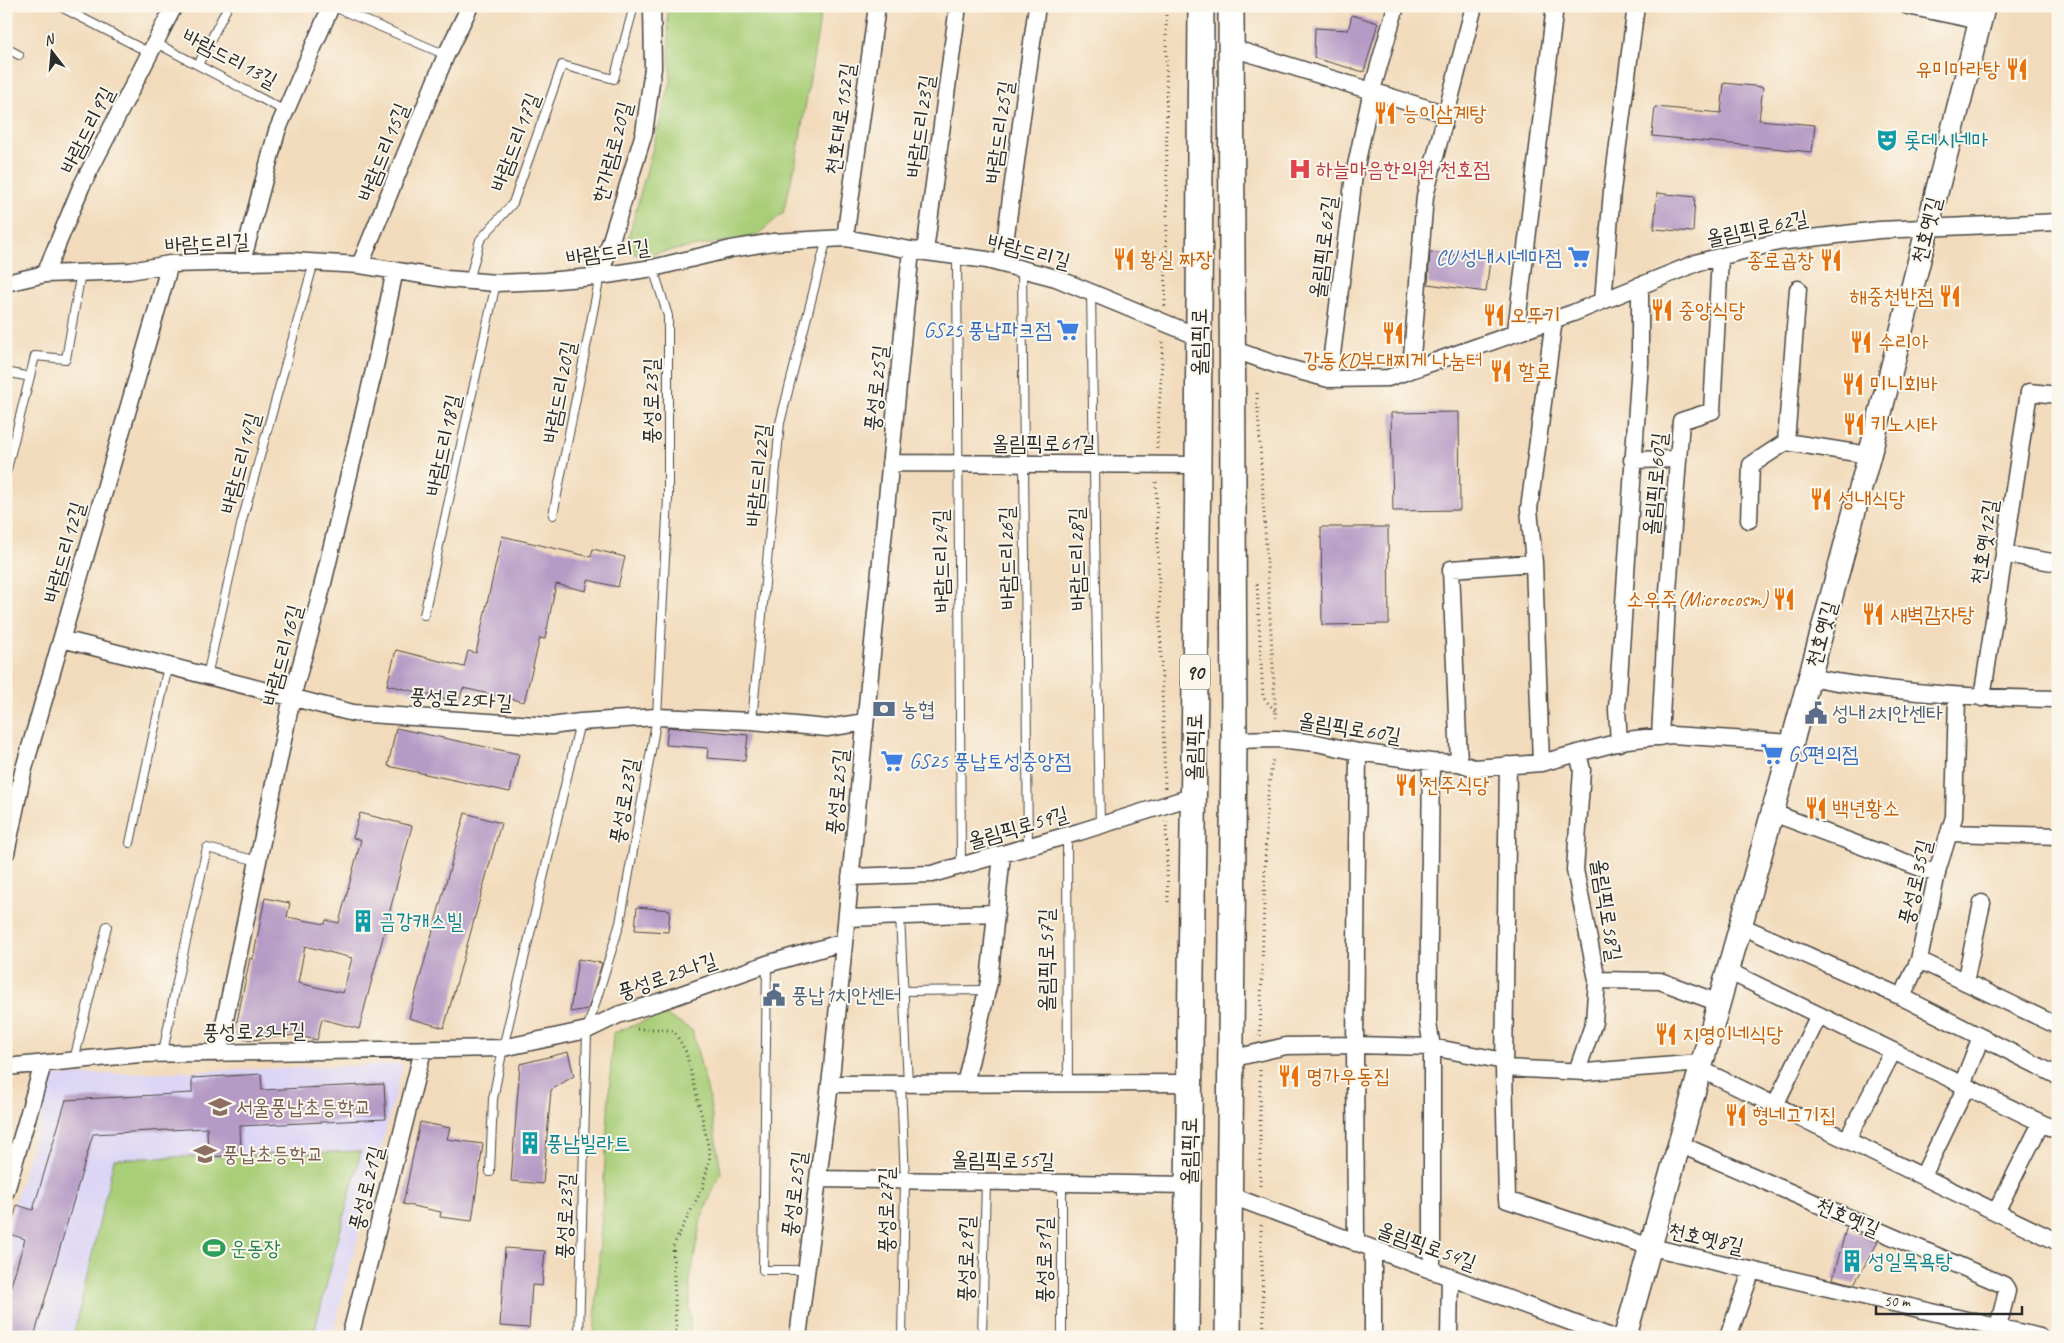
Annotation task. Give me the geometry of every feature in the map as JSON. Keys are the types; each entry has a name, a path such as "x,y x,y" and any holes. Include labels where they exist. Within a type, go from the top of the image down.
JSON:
{"main road":[{"name":"올림픽로","path":"1186,1337 1198,465 1201,6"},
{"name":"올림픽로","path":"1228,1337 1234,740 1231,6"}],"street":[{"name":"바람드리13길","path":"242,262 277,131 331,6"},
{"name":"바람드리15길","path":"360,265 446,55 470,6"},
{"name":"한가람로20길","path":"600,276 644,133 653,68 652,6"},
{"name":"천호대로152길","path":"845,238 876,6"},
{"name":"바람드리23길","path":"918,250 958,6"},
{"name":"바람드리25길","path":"1002,264 1037,6"},
{"name":"올림픽로62길","path":"1329,379 1354,175 1372,90 1396,6"},
{"path":"1411,369 1425,196 1474,6"},
{"path":"1516,331 1555,6"},
{"path":"1603,300 1612,191 1636,6"},
{"path":"1908,6 1982,14"},
{"name":"바람드리9길","path":"45,274 82,187 172,7"},
{"name":"천호옛길","path":"1625,1337 1792,743 1869,455 1982,14"},
{"path":"1232,48 1446,114"},
{"name":"올림픽로62길","path":"1232,348 1277,365 1329,379 1388,378 1554,319 1700,262 1778,242 1879,230 2058,222"},
{"name":"바람드리길","path":"6,283 45,274 130,271 170,264 314,262 360,265 469,281 496,283 600,276 653,268 731,249 773,242 845,238 1002,264 1056,278 1199,337"},
{"name":"풍성로25길","path":"798,1337 830,1084 890,463 918,250"},
{"name":"올림픽로60길","path":"1660,737 1667,604 1681,421 1712,411 1720,257"},
{"name":"바람드리12길","path":"6,853 23,772 170,264"},
{"name":"바람드리16길","path":"218,1052 292,697 320,594 395,270"},
{"name":"올림픽로60길","path":"1619,742 1617,709 1632,460 1640,363 1640,285"},
{"path":"1786,442 1798,289"},
{"path":"1541,762 1534,563 1529,509 1554,319"},
{"name":"천호옛12길","path":"1982,698 2029,392 2058,395"},
{"path":"1749,520 1751,465 1786,442 1869,455"},
{"path":"1632,460 1678,459"},
{"name":"올림픽로61길","path":"890,463 1198,465"},
{"path":"2004,554 2058,563"},
{"path":"1459,763 1451,569 1534,563"},
{"name":"풍성로25다길","path":"62,639 353,713 551,726 580,722 657,717 752,721 827,728 865,722"},
{"path":"1809,678 1858,687 1957,696 2058,699"},
{"path":"1949,832 1954,817 1957,696"},
{"name":"올림픽로60길","path":"1234,740 1277,739 1317,743 1358,752 1431,762 1459,763 1474,768 1541,762 1619,742 1672,735 1792,743"},
{"path":"1356,1243 1355,1045 1358,752"},
{"name":"올림픽로58길","path":"1577,1071 1594,1022 1597,980 1575,870 1582,770 1578,753"},
{"path":"1431,762 1428,1024 1432,1047 1432,1270"},
{"path":"1508,765 1504,1064 1507,1200 1651,1247"},
{"name":"올림픽로59길","path":"850,877 932,874 1067,836 1194,796"},
{"path":"1772,813 1937,874"},
{"name":"풍성로35길","path":"1902,997 1919,960 1937,874 1949,832 2058,836"},
{"path":"965,1084 987,990 1002,854"},
{"path":"1965,982 1982,903"},
{"path":"846,918 996,913"},
{"path":"1741,926 1902,997 2058,1076"},
{"name":"풍성로25나길","path":"6,1067 163,1053 502,1048 587,1030 618,1015 767,964 844,942"},
{"path":"1919,960 2058,1026"},
{"path":"1728,971 2058,1131"},
{"path":"1597,980 1660,981 1719,1003"},
{"path":"1775,1105 1819,1015"},
{"path":"1923,1176 1964,1086 1981,1037"},
{"path":"1230,1059 1286,1046 1355,1045 1432,1047 1504,1064 1577,1071 1701,1066 1775,1105 2058,1242"},
{"name":"풍성로21길","path":"350,1337 423,1050"},
{"path":"1847,1140 1893,1051"},
{"path":"6,1191 43,1064"},
{"path":"830,1084 1190,1083"},
{"path":"1996,1212 2041,1123"},
{"name":"천호옛길","path":"1679,1144 2004,1285 2007,1291 1998,1327"},
{"name":"올림픽로55길","path":"818,1179 1188,1185"},
{"name":"올림픽로54길","path":"1229,1195 1611,1337"},
{"name":"천호옛8길","path":"1651,1247 2040,1337"},
{"path":"1373,1249 1373,1337"},
{"name":"천호옛8길","path":"1728,1337 1752,1270"},
{"path":"1449,1337 1450,1277"}],"lane":[{"name":"바람드리13길","path":"59,6 153,48 198,65 286,111"},
{"path":"198,65 228,6"},
{"path":"331,6 446,55"},
{"name":"바람드리17길","path":"469,281 480,240 513,203 562,65 614,79 634,6"},
{"path":"6,48 19,56"},
{"name":"바람드리22길","path":"752,721 780,423 827,238"},
{"name":"바람드리24길","path":"957,256 962,866"},
{"name":"바람드리14길","path":"207,676 242,521 314,262"},
{"name":"풍성로23길","path":"579,1337 587,1030 620,923 657,717 668,497 668,316 653,268"},
{"name":"바람드리26길","path":"1022,269 1028,846"},
{"path":"6,473 35,356 66,359 81,272"},
{"name":"바람드리20길","path":"553,515 600,276"},
{"name":"바람드리18길","path":"424,614 496,283"},
{"name":"바람드리28길","path":"1091,292 1100,825"},
{"path":"6,372 30,377"},
{"path":"130,843 168,666"},
{"path":"490,1172 493,1099 502,1048 580,722"},
{"name":"올림픽로57길","path":"1067,836 1068,1084"},
{"path":"163,1053 207,848 258,861"},
{"name":"풍성로27길","path":"900,916 904,990 905,1084 902,1337"},
{"path":"74,1060 107,926"},
{"path":"767,964 763,1270 806,1270"},
{"path":"904,990 987,990"},
{"name":"풍성로29길","path":"982,1337 986,1182"},
{"name":"풍성로31길","path":"1062,1183 1062,1337"}],"path":[{"path":"1166,6 1167,216 1165,323 1156,464 1168,904"},
{"path":"1256,389 1276,718"},
{"path":"618,1015 635,1029 674,1031 686,1052 710,1156 703,1187 673,1246 676,1337"}],"shaded area":[{"name":"풍납초등학교","path":"403,1064 332,1337 6,1337 6,1231 53,1076"}],"green space":[{"path":"667,6 822,6 796,162 783,213 756,236 640,256 625,250 671,81"},
{"path":"664,1014 692,1030 709,1097 721,1172 701,1219 690,1281 690,1337 594,1337 613,1033"},
{"name":"운동장","path":"361,1151 313,1337 73,1337 114,1159"}],"building":[{"path":"1352,15 1378,23 1364,72 1314,58 1315,28 1348,30"},
{"path":"1724,83 1763,87 1759,120 1815,125 1812,152 1652,136 1655,107 1721,113"},
{"path":"1657,193 1695,197 1693,232 1654,229"},
{"path":"1430,252 1490,260 1486,292 1428,284"},
{"path":"1459,412 1460,510 1393,511 1391,413"},
{"path":"1321,527 1388,527 1389,624 1322,625"},
{"path":"502,536 591,557 593,549 625,557 618,587 588,580 586,591 556,584 545,639 540,638 524,702 463,688 459,702 387,685 396,650 464,667 468,651 476,653"},
{"path":"668,727 748,735 745,761 707,758 708,748 666,745"},
{"path":"396,728 519,754 510,792 388,766"},
{"path":"360,813 412,826 359,1029 322,1019 317,1040 294,1035 252,1040 234,1036 250,958 253,959 265,898 290,903 287,917 325,924 326,920 339,923 361,840 353,838","holes":["305,946 352,958 343,993 298,983"]},
{"path":"465,813 501,823 444,1028 409,1018"},
{"path":"637,907 670,910 668,932 635,930"},
{"path":"578,959 602,963 588,1009 570,1012"},
{"path":"568,1052 574,1076 551,1090 543,1184 511,1181 520,1064"},
{"path":"261,1074 262,1090 384,1084 386,1119 240,1126 241,1155 208,1157 207,1128 93,1134 34,1337 6,1337 6,1302 25,1239 9,1234 17,1205 33,1210 66,1100 192,1093 192,1078"},
{"path":"420,1122 450,1128 447,1139 483,1144 472,1221 440,1217 441,1212 403,1204"},
{"name":"성일목욕탕","path":"1846,1229 1878,1242 1854,1284 1833,1279"},
{"path":"505,1248 545,1251 542,1286 532,1285 529,1328 500,1326"}],"place":[{"name":"유미마라탕","path":"2017,69"},
{"name":"능이삼계탕","path":"1385,113"},
{"name":"롯데시네마","path":"1887,140"},
{"name":"하늘마음한의원 천호점","path":"1300,169"},
{"name":"CU 성내시네마점","path":"1579,257"},
{"name":"황실 짜장","path":"1124,259"},
{"name":"종로곱창","path":"1831,260"},
{"name":"해중천반점","path":"1950,296"},
{"name":"중앙식당","path":"1662,310"},
{"name":"오뚜기","path":"1494,315"},
{"name":"GS25 풍납파크점","path":"1068,330"},
{"name":"강동KD부대찌게 나눔터","path":"1393,333"},
{"name":"수리아","path":"1861,342"},
{"name":"할로","path":"1501,371"},
{"name":"미니회바","path":"1853,384"},
{"name":"키노시타","path":"1854,424"},
{"name":"성내식당","path":"1821,499"},
{"name":"소우주(Microcosm)","path":"1784,599"},
{"name":"새벽감자탕","path":"1873,614"},
{"name":"농협","path":"884,709"},
{"name":"성내2치안센타","path":"1816,713"},
{"name":"GS편의점","path":"1772,754"},
{"name":"GS25 풍납토성중앙점","path":"892,761"},
{"name":"전주식당","path":"1406,785"},
{"name":"백년황소","path":"1816,808"},
{"name":"금강캐스빌","path":"363,921"},
{"name":"풍납1치안센터","path":"774,995"},
{"name":"지영이네식당","path":"1666,1034"},
{"name":"명가우동집","path":"1289,1076"},
{"name":"서울풍납초등학교","path":"220,1107"},
{"name":"형네고기집","path":"1736,1115"},
{"name":"풍남빌라트","path":"530,1143"},
{"name":"풍납초등학교","path":"205,1154"},
{"name":"운동장","path":"214,1248"},
{"name":"성일목욕탕","path":"1852,1261"}]}
